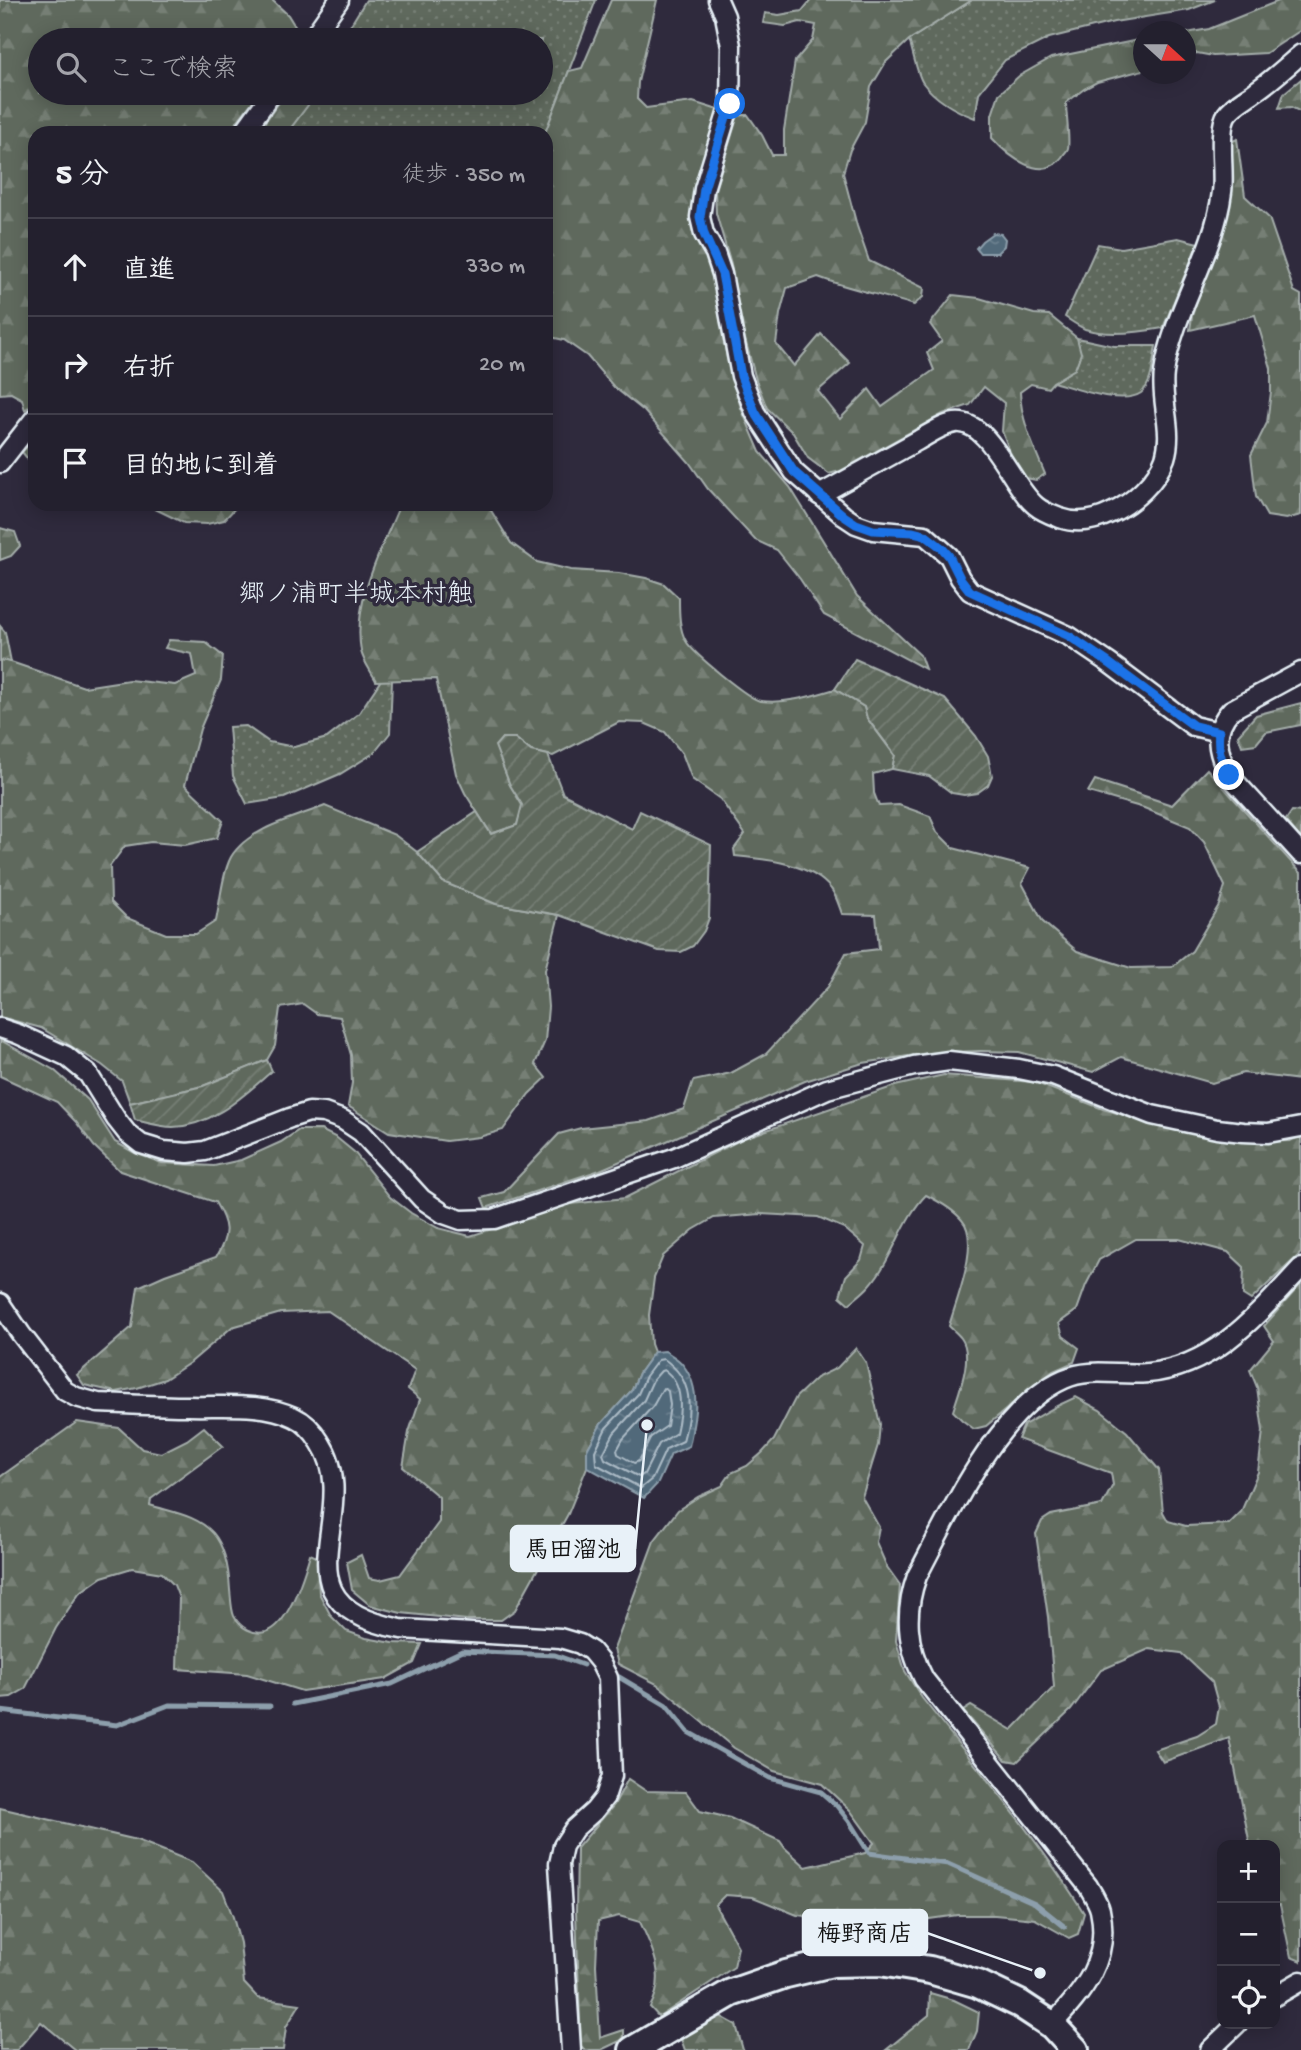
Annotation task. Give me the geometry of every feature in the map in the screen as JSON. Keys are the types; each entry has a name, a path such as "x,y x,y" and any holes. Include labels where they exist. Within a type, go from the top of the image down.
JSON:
{"main road":[{"path":"633,2050 731,1993 786,1974 832,1963 880,1962 930,1970 978,1984 1020,2004 1052,2025 1075,2050"}],"street":[{"path":"319,28 339,0"},
{"path":"719,0 731,46 730,104 704,189 700,217 704,234 722,274 741,376 755,412 794,472 856,524 873,530 925,535 949,556 970,591 1069,636 1194,726 1219,732"},
{"path":"819,495 892,453 953,423 966,424 980,431 996,449 1019,487 1036,507 1067,520 1083,522 1111,513 1150,484 1165,457 1168,439 1164,376 1170,346 1219,211 1223,191 1223,127 1226,115 1301,54"},
{"path":"248,126 263,105"},
{"path":"0,463 28,427"},
{"path":"1301,672 1231,710 1224,718 1217,746 1229,775 1301,854"},
{"path":"0,1028 66,1056 88,1074 116,1119 127,1133 141,1144 164,1151 205,1151 290,1118 309,1112 324,1113 342,1120 360,1132 422,1199 444,1214 461,1220 494,1219 674,1158 827,1089 914,1066 949,1062 1020,1069 1053,1076 1152,1115 1217,1129 1268,1133 1301,1127"},
{"path":"1052,2025 1083,1990 1092,1975 1101,1949 1099,1908 1088,1886 924,1679 912,1652 908,1632 911,1591 934,1543 980,1464 1010,1420 1030,1401 1063,1379 1080,1373 1146,1374 1185,1365 1203,1357 1250,1323 1301,1268"},
{"path":"0,1303 51,1374 65,1391 76,1397 98,1403 253,1407 294,1417 307,1426 326,1450 334,1492 327,1549 328,1579 336,1599 357,1616 401,1629 559,1638 580,1644 591,1651 600,1662 608,1678 612,1776 605,1797 563,1846 559,1864 571,2050"},
{"path":"1280,1993 1301,1981"},
{"path":"1210,2050 1232,2029"}],"green space":[{"path":"0,0 272,0 288,15 296,28 28,28 28,105 250,105 233,126 28,126 28,408 25,410 22,399 11,393 0,394"},
{"path":"366,0 596,0 548,126 292,126 308,105 553,105 553,28 349,28"},
{"path":"611,0 657,0 638,82 637,99 646,108 693,102 718,110 694,187 693,226 710,259 727,359 741,408 760,452 790,487 857,596 920,655 925,669 824,615 777,550 755,540 708,489 689,462 644,411 614,387 587,356 564,340 553,338 553,126 548,126 569,71 582,68"},
{"path":"811,0 972,0 909,40 886,62 871,87 865,122 850,150 843,173 869,261 924,288 923,297 914,305 818,277 787,288 776,344 794,366 821,334 850,363 818,391 840,419 869,389 882,407 934,370 927,353 942,341 930,324 953,295 979,298 1034,314 1049,315 1077,338 1081,353 1075,369 1048,388 1031,384 1020,392 1025,424 1045,474 1036,480 1026,478 1019,470 1002,431 1004,403 984,387 970,405 943,414 840,471 829,474 808,458 793,433 767,408 756,380 741,324 731,265 716,213 715,190 738,115 748,115 772,155 784,155 784,130 795,61 813,40 816,25 800,22 785,26 763,23 765,13 779,15 802,11"},
{"path":"972,0 1215,0 1189,10 1114,22 1049,38 1005,60 979,93 975,118 947,104 923,83 909,40"},
{"path":"1281,0 1301,0 1301,30 1266,53 1213,56 1196,53 1196,31 1209,29"},
{"path":"1133,41 1133,73 1097,82 1066,103 1068,148 1054,165 1035,168 1016,159 992,138 992,115 999,94 1019,76 1051,58"},
{"path":"1301,79 1301,112 1291,107 1279,108 1284,93"},
{"path":"277,105 308,105 292,126 262,126"},
{"path":"1237,139 1245,196 1269,218 1294,291 1301,295 1301,515 1286,519 1267,516 1256,497 1251,455 1267,423 1271,368 1255,315 1190,330 1192,316 1227,209 1229,143"},
{"path":"1178,238 1198,243 1163,328 1113,333 1093,331 1065,317 1098,244 1121,248"},
{"path":"1077,338 1114,346 1156,346 1150,378 1145,389 1133,397 1122,398 1085,392 1053,382 1076,365 1079,354"},
{"path":"28,445 28,459 22,452"},
{"path":"159,511 232,511 224,520 207,524 184,523"},
{"path":"397,511 491,511 511,543 537,562 571,570 619,573 664,584 679,598 682,631 690,647 745,693 755,699 771,702 808,697 835,689 864,707 867,718 895,756 892,769 873,774 874,793 879,806 899,805 930,816 937,832 953,848 1030,868 1022,883 1043,922 1077,951 1131,968 1172,967 1192,951 1219,905 1225,886 1204,842 1190,827 1144,808 1088,792 1095,780 1172,805 1207,769 1301,873 1301,1080 1243,1073 1212,1083 1121,1057 1093,1072 1019,1052 928,1053 863,1063 805,1081 600,1170 486,1208 482,1198 504,1192 559,1134 581,1128 649,1121 684,1109 693,1081 731,1073 766,1054 828,987 846,953 879,949 876,915 842,914 831,889 812,873 787,864 735,856 734,849 745,834 720,799 692,779 682,753 665,732 644,723 619,722 553,756 531,751 515,738 502,738 496,747 510,785 523,805 517,825 491,834 456,774 436,679 376,681 362,655 359,632 361,613 377,557"},
{"path":"0,528 15,532 20,546 11,556 0,560"},
{"path":"0,626 5,632 11,662 0,660"},
{"path":"169,640 205,642 223,656 221,680 200,729 185,785 223,821 217,838 185,845 151,842 125,846 110,866 111,902 127,918 166,934 196,934 216,921 225,872 239,847 261,831 325,806 395,835 417,852 443,882 496,904 559,915 545,970 548,1007 545,1041 535,1064 546,1078 529,1094 503,1130 479,1137 446,1141 389,1132 348,1106 352,1083 351,1055 340,1017 317,1014 303,1004 280,1008 275,1046 267,1060 203,1086 130,1103 122,1081 102,1065 41,1028 0,1017 0,660 84,687 129,680 175,685 196,676 192,654 165,648"},
{"path":"855,659 945,699 976,736 988,756 992,776 988,785 977,793 952,793 929,776 892,769 895,755 867,718 864,707 835,689"},
{"path":"381,680 392,680 390,733 374,753 340,774 284,798 247,804 233,776 229,727 246,726 269,742 294,747 327,738 359,713"},
{"path":"1301,703 1301,725 1266,732 1256,744 1242,746 1238,735 1256,715"},
{"path":"502,738 515,738 531,751 548,755 563,794 632,829 640,811 711,845 709,918 704,931 693,946 681,952 659,951 559,915 496,904 443,882 417,852 477,812 491,834 517,825 522,805 510,785 495,746"},
{"path":"1292,811 1301,812 1301,839 1286,820"},
{"path":"0,1040 54,1070 88,1100 115,1142 135,1153 162,1163 214,1166 241,1160 281,1142 299,1130 321,1130 337,1138 354,1152 390,1197 411,1213 438,1228 470,1236 571,1204 625,1198 744,1138 895,1086 944,1075 1034,1082 1103,1109 1179,1131 1238,1142 1290,1141 1301,1136 1301,1253 1251,1300 1243,1295 1244,1267 1228,1252 1179,1239 1136,1239 1099,1260 1077,1310 1059,1323 1063,1336 1079,1348 1074,1362 1053,1371 986,1426 974,1429 953,1411 964,1374 966,1354 961,1338 949,1326 965,1272 969,1242 962,1220 954,1212 926,1195 910,1216 878,1275 868,1288 849,1304 840,1296 846,1276 861,1260 865,1246 844,1228 818,1217 760,1214 714,1218 693,1230 663,1256 654,1278 649,1315 654,1352 639,1373 632,1390 601,1424 587,1450 587,1467 568,1514 515,1610 501,1620 467,1620 401,1613 370,1605 352,1590 347,1562 361,1555 369,1578 380,1580 400,1575 439,1522 439,1497 403,1467 409,1432 420,1399 408,1389 415,1370 328,1311 281,1313 232,1327 191,1362 165,1379 116,1392 84,1385 77,1375 132,1327 138,1287 216,1257 224,1242 225,1223 215,1202 120,1171 94,1146 57,1102 0,1076"},
{"path":"267,1060 272,1071 215,1115 188,1125 173,1127 135,1120 130,1103 203,1086"},
{"path":"1301,1284 1301,1961 1291,1957 1280,1905 1280,1840 1249,1840 1229,1738 1163,1762 1155,1750 1197,1736 1216,1724 1219,1707 1212,1682 1181,1653 1149,1649 1101,1670 1071,1710 1017,1762 1006,1760 963,1711 971,1706 1012,1730 1054,1687 1048,1617 1036,1534 1042,1521 1051,1515 1102,1505 1113,1485 1111,1473 1018,1439 1024,1425 1076,1397 1100,1410 1127,1432 1159,1470 1163,1512 1168,1521 1186,1526 1229,1524 1241,1512 1258,1472 1263,1431 1257,1387 1250,1370 1274,1341 1264,1326"},
{"path":"856,1348 866,1363 880,1424 878,1445 862,1497 879,1527 876,1542 887,1567 900,1585 896,1641 905,1671 922,1698 1006,1803 1066,1885 1084,1913 1078,1934 1069,1938 1035,1919 995,1915 958,1915 915,1921 875,1933 847,1927 824,1918 797,1915 753,1897 725,1895 715,1905 738,1947 734,1967 659,2017 650,2007 655,1996 658,1974 649,1943 640,1922 619,1916 598,1921 596,1965 600,2038 624,2030 624,2039 601,2050 585,2050 581,2046 576,1912 577,1848 614,1805 628,1779 646,1791 686,1792 700,1811 730,1818 780,1841 806,1867 865,1853 874,1843 850,1810 822,1784 774,1771 734,1748 657,1684 618,1664 614,1649 654,1541 678,1510 722,1486 731,1473 747,1466 762,1453 774,1440 796,1397 816,1378 837,1368"},
{"path":"77,1422 119,1428 142,1449 161,1453 187,1440 204,1427 223,1446 151,1499 150,1505 192,1518 213,1533 226,1560 233,1613 243,1627 256,1632 266,1632 274,1628 294,1599 310,1554 317,1557 319,1593 331,1616 346,1631 366,1638 422,1644 414,1663 385,1679 302,1691 247,1674 177,1669 179,1598 174,1585 162,1573 132,1568 102,1577 79,1593 56,1628 25,1689 11,1697 0,1698 0,1477"},
{"path":"0,1808 137,1840 192,1862 223,1891 240,1943 244,1983 258,1998 300,2004 286,2027 283,2050 75,2050 41,2022 17,2050 0,2050"},
{"path":"930,1993 954,2000 979,2012 977,2031 969,2050 886,2050 929,2015"},
{"path":"720,2016 736,2025 743,2050 685,2050 681,2039 702,2023"}],"water":[{"path":"993,233 1001,234 1005,239 1004,246 997,253 980,253 976,248"},
{"path":"665,1351 681,1363 693,1384 693,1425 689,1446 671,1454 658,1483 644,1498 587,1467 587,1450 601,1424 632,1390 639,1373 654,1352"}],"waterway":[{"path":"293,1704 392,1684 462,1651 555,1655 583,1665"},
{"path":"619,1677 666,1705 688,1732 770,1778 821,1792 849,1821 869,1853 948,1864 1035,1903 1065,1927"},
{"path":"0,1711 117,1725 169,1705 270,1706"}],"place":[{"name":"馬田溜池","path":"647,1425"},
{"name":"梅野商店","path":"1040,1973"}],"district":[{"name":"郷ノ浦町半城本村触","path":"356,596"}],"route":[{"path":"730,104 711,159 700,217 704,234 715,253 722,274 741,376 755,412 794,472 856,524 873,530 925,535 949,556 970,591 1069,636 1194,726 1219,732 1217,746 1229,775"}]}
